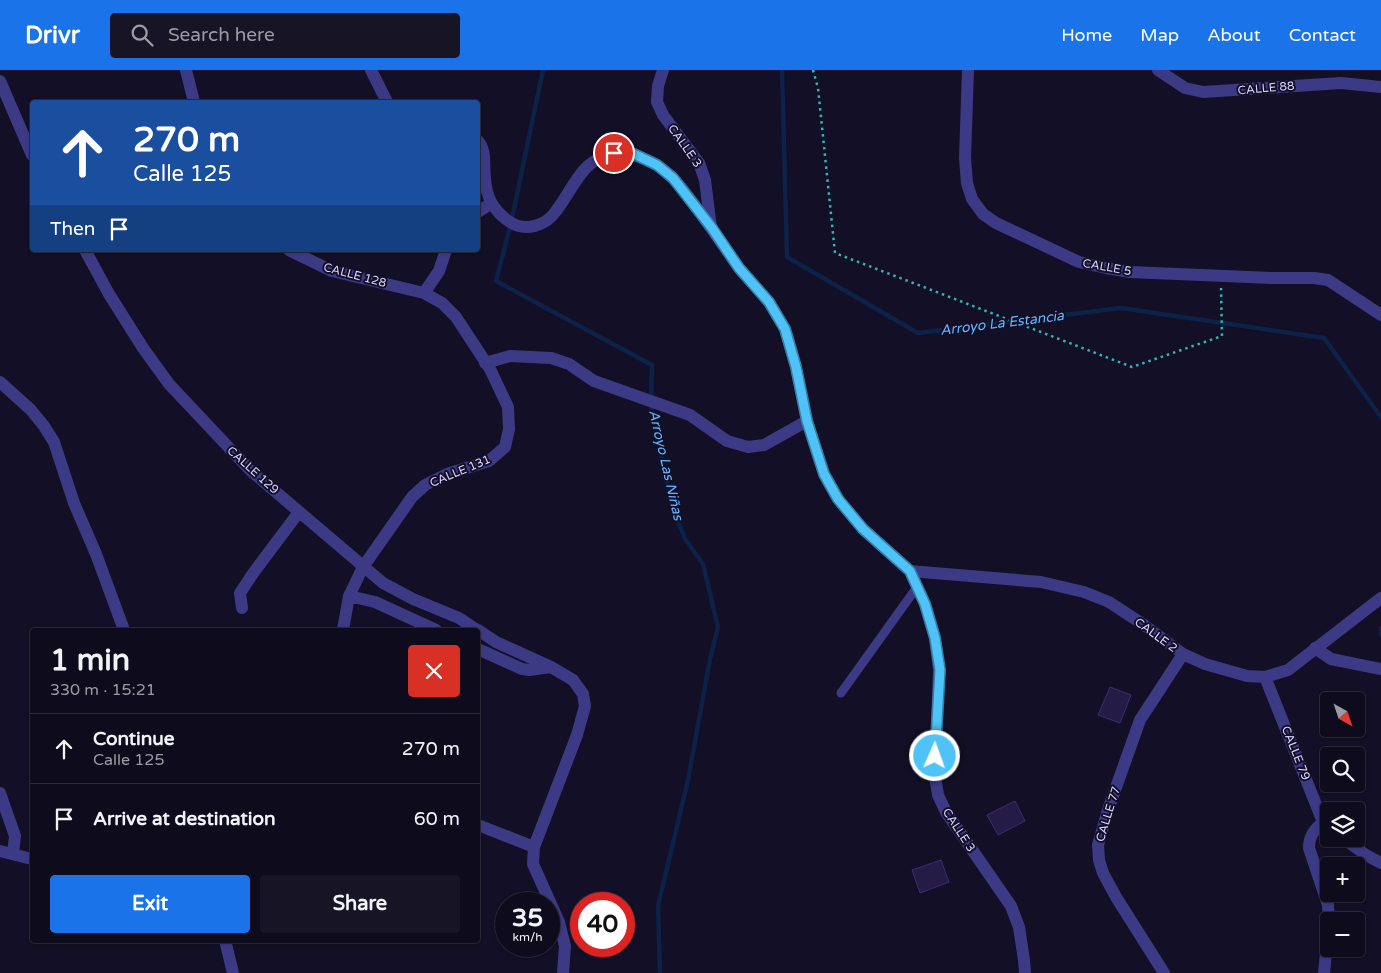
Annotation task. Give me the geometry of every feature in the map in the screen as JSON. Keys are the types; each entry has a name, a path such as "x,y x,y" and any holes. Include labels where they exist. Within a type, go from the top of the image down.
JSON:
{"street":[{"path":"186,70 194,100"},
{"path":"371,70 386,100"},
{"name":"CALLE 3","path":"663,70 656,102 662,115 699,163 705,180 712,228 739,268 769,302 785,329 796,367 807,421 824,474 838,499 863,529 910,571 925,604 935,638 940,670 935,776 938,795 946,812 1011,906 1018,928 1025,973"},
{"name":"CALLE 5","path":"968,70 965,158 967,183 972,199 983,214 996,223 1078,262 1130,272 1328,280 1381,315"},
{"name":"CALLE 88","path":"1158,70 1185,88 1203,92 1341,84 1381,87"},
{"path":"0,81 30,150"},
{"path":"480,144 482,147 484,179 490,204 510,223 526,228 541,225 556,213 567,193 585,170 597,160 614,153 634,154 657,165 673,178 712,228"},
{"path":"480,211 490,204"},
{"name":"CALLE 129","path":"86,252 109,294 143,348 169,384 250,470 383,583 413,599 459,618 474,628"},
{"name":"CALLE 128","path":"293,252 332,271 424,292"},
{"path":"424,292 439,271 445,252"},
{"name":"CALLE 131","path":"343,628 349,596 363,567 412,497 424,485 447,474 489,461 504,447 509,429 508,407 486,363 456,317 442,303 424,292"},
{"path":"486,363 510,356 551,358 569,364 594,381 690,415 727,441 748,447 764,445 807,421"},
{"path":"0,382 30,410 44,426 54,442 74,504 96,554 123,628"},
{"path":"242,608 240,593 299,512"},
{"name":"CALLE 2","path":"910,571 1041,582 1084,592 1109,602 1183,654 1205,664 1247,676 1265,677 1288,670 1381,598"},
{"path":"349,596 375,602 432,628"},
{"name":"CALLE 129","path":"480,632 496,642 551,667 573,680 584,694 584,706 577,736 534,847"},
{"path":"1315,648 1331,659 1381,669"},
{"path":"480,650 522,669 551,667"},
{"name":"CALLE 77","path":"1164,973 1102,873 1098,844 1140,720 1183,654"},
{"name":"CALLE 79","path":"1265,677 1320,810"},
{"path":"0,793 15,836 13,854"},
{"path":"480,827 534,847 533,864 559,922 565,946 563,973"},
{"path":"1320,828 1312,832 1309,841 1328,905 1329,922 1324,973"},
{"path":"1355,847 1381,863"},
{"path":"0,851 30,858"},
{"path":"226,943 234,973"}],"lane":[{"path":"841,693 917,587"}],"path":[{"path":"813,70 818,88 835,253 1132,367 1222,336 1221,275"}],"building":[{"path":"1110,687 1131,695 1120,723 1098,715"},
{"path":"1015,801 1025,821 998,835 987,815"},
{"path":"941,860 949,882 920,893 912,870"}],"waterway":[{"name":"Arroyo Las Niñas","path":"543,70 511,223 496,281 652,365 651,408 673,509 685,539 703,564 718,627 710,659 688,780 658,906 660,973"},
{"name":"Arroyo La Estancia","path":"782,70 787,257 918,333 1121,308 1324,338 1381,417"},
{"name":"Arroyo La Estancia","path":"1381,628 1381,635"}],"route":[{"path":"614,153 634,154 657,165 673,178 712,228 739,268 769,302 785,329 796,367 807,421 824,474 838,499 863,529 910,571 925,604 935,638 940,670 935,756"}]}
